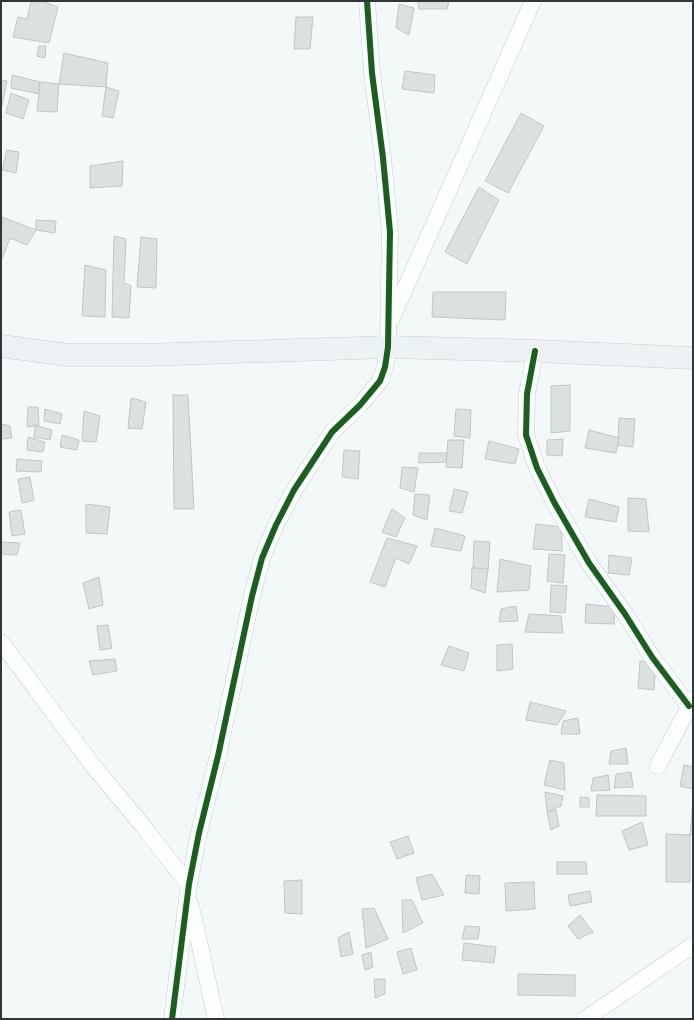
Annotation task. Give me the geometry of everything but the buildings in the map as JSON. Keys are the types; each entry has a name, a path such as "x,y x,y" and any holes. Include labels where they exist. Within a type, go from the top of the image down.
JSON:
{"main road":[{"path":"1,346 68,355 144,355 388,347 693,358"}],"street":[{"path":"172,1019 188,890 199,834 262,558 276,525 294,490 332,432 360,405 380,381 385,367 389,324 390,232 383,158 372,73 367,1"},
{"path":"389,324 533,1"},
{"path":"535,352 527,394 526,435 537,468 554,502 589,563 625,614 652,657 691,702 658,766"},
{"path":"1,642 94,767 173,865 188,890 216,1019"},
{"path":"584,1019 693,945"}],"cycle path":[{"path":"172,1019 189,884 252,596 262,558 276,525 294,490 332,432 360,405 380,381 385,367 388,347 390,232 383,158 372,73 367,1"},
{"path":"535,351 527,394 526,435 537,468 554,502 589,563 625,614 652,657 689,706"}]}
